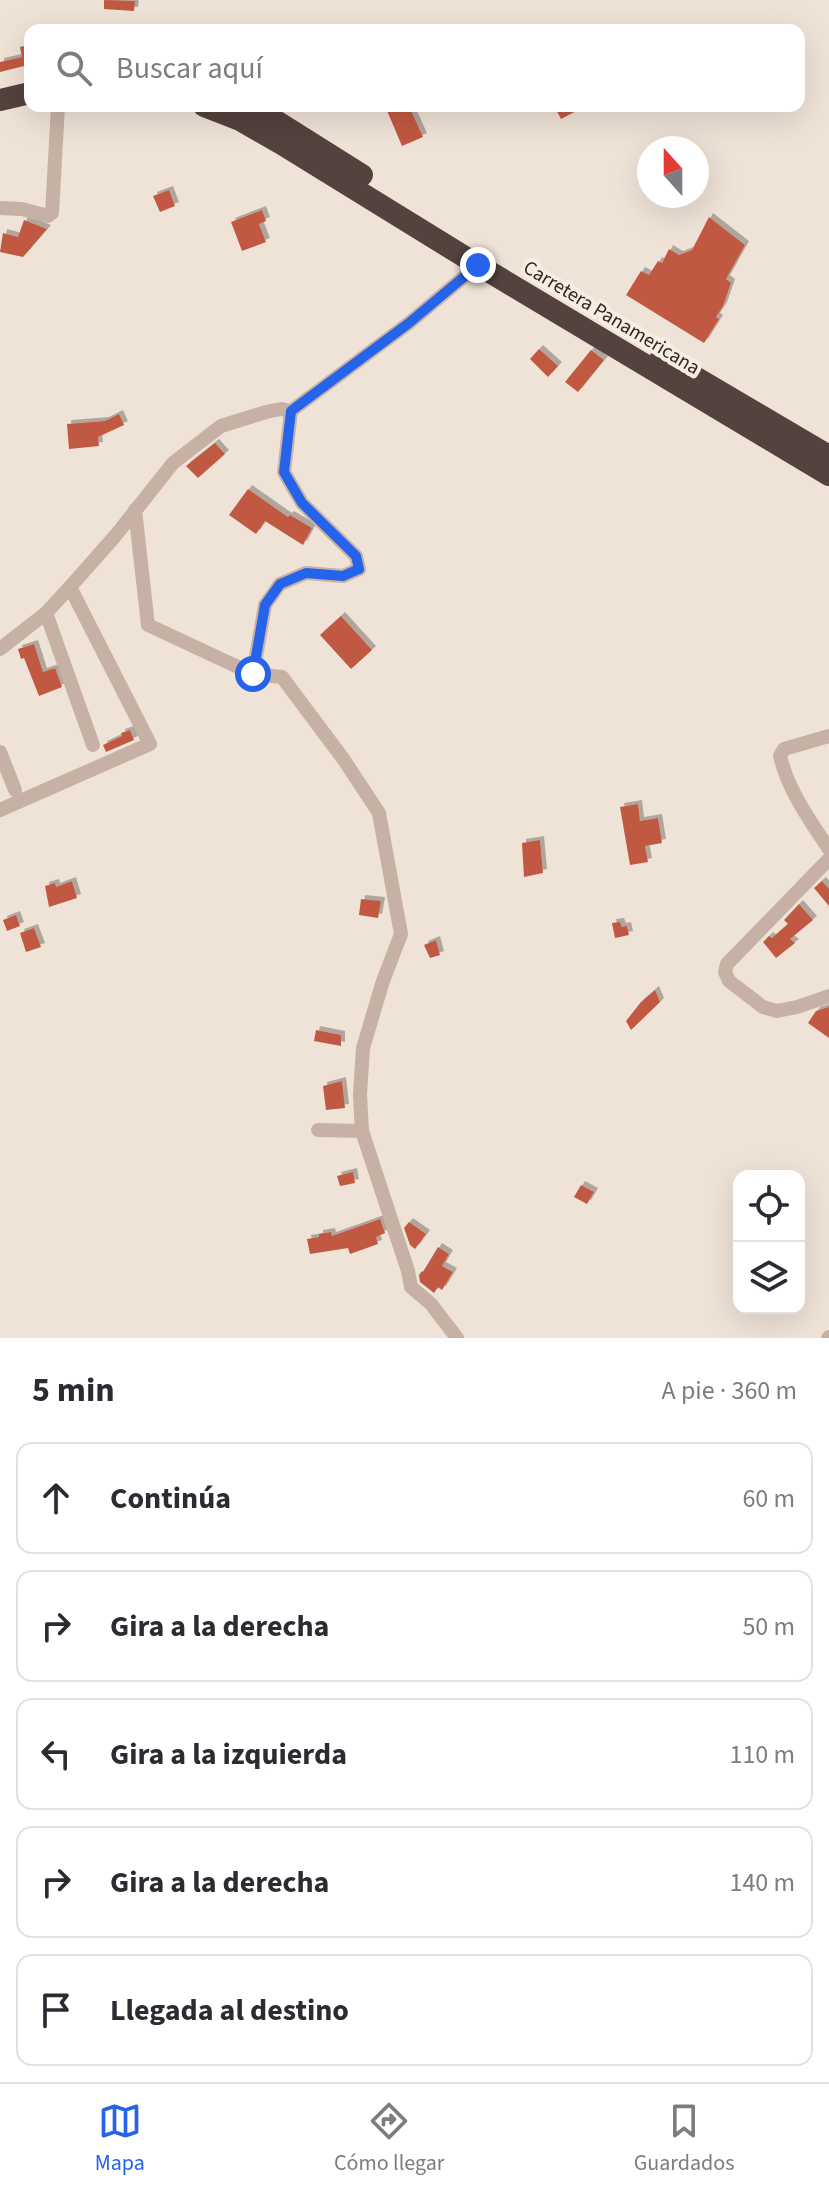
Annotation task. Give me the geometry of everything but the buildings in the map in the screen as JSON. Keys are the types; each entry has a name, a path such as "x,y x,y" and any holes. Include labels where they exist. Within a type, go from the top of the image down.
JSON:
{"highway":[{"path":"0,86 24,80"},
{"path":"0,100 24,94"},
{"name":"Carretera Panamericana","path":"219,112 280,143 829,475"},
{"name":"Carretera Panamericana","path":"257,112 482,250 829,456"}],"street":[{"path":"0,208 22,209 48,216 52,213 58,112"},
{"path":"253,674 265,605 280,584 306,573 343,576 359,569 356,556 302,503 284,472 291,411 409,323 478,265"},
{"path":"0,649 46,613 173,463 221,426 266,412 291,411"},
{"path":"135,510 148,625 253,674 282,677 379,813 401,934 363,1048 360,1095 362,1131 411,1287 431,1304 457,1338"},
{"path":"0,810 150,744 70,587"},
{"path":"46,613 93,745"},
{"path":"829,736 784,749 780,756 805,815 829,849"},
{"path":"0,752 15,790"},
{"path":"829,859 727,964 725,972 729,981 763,1007 777,1011 829,996"},
{"path":"318,1130 362,1131"}],"route":[{"path":"253,674 265,605 280,584 306,573 343,576 359,569 356,556 302,503 284,472 291,411 409,323 478,265"}]}
